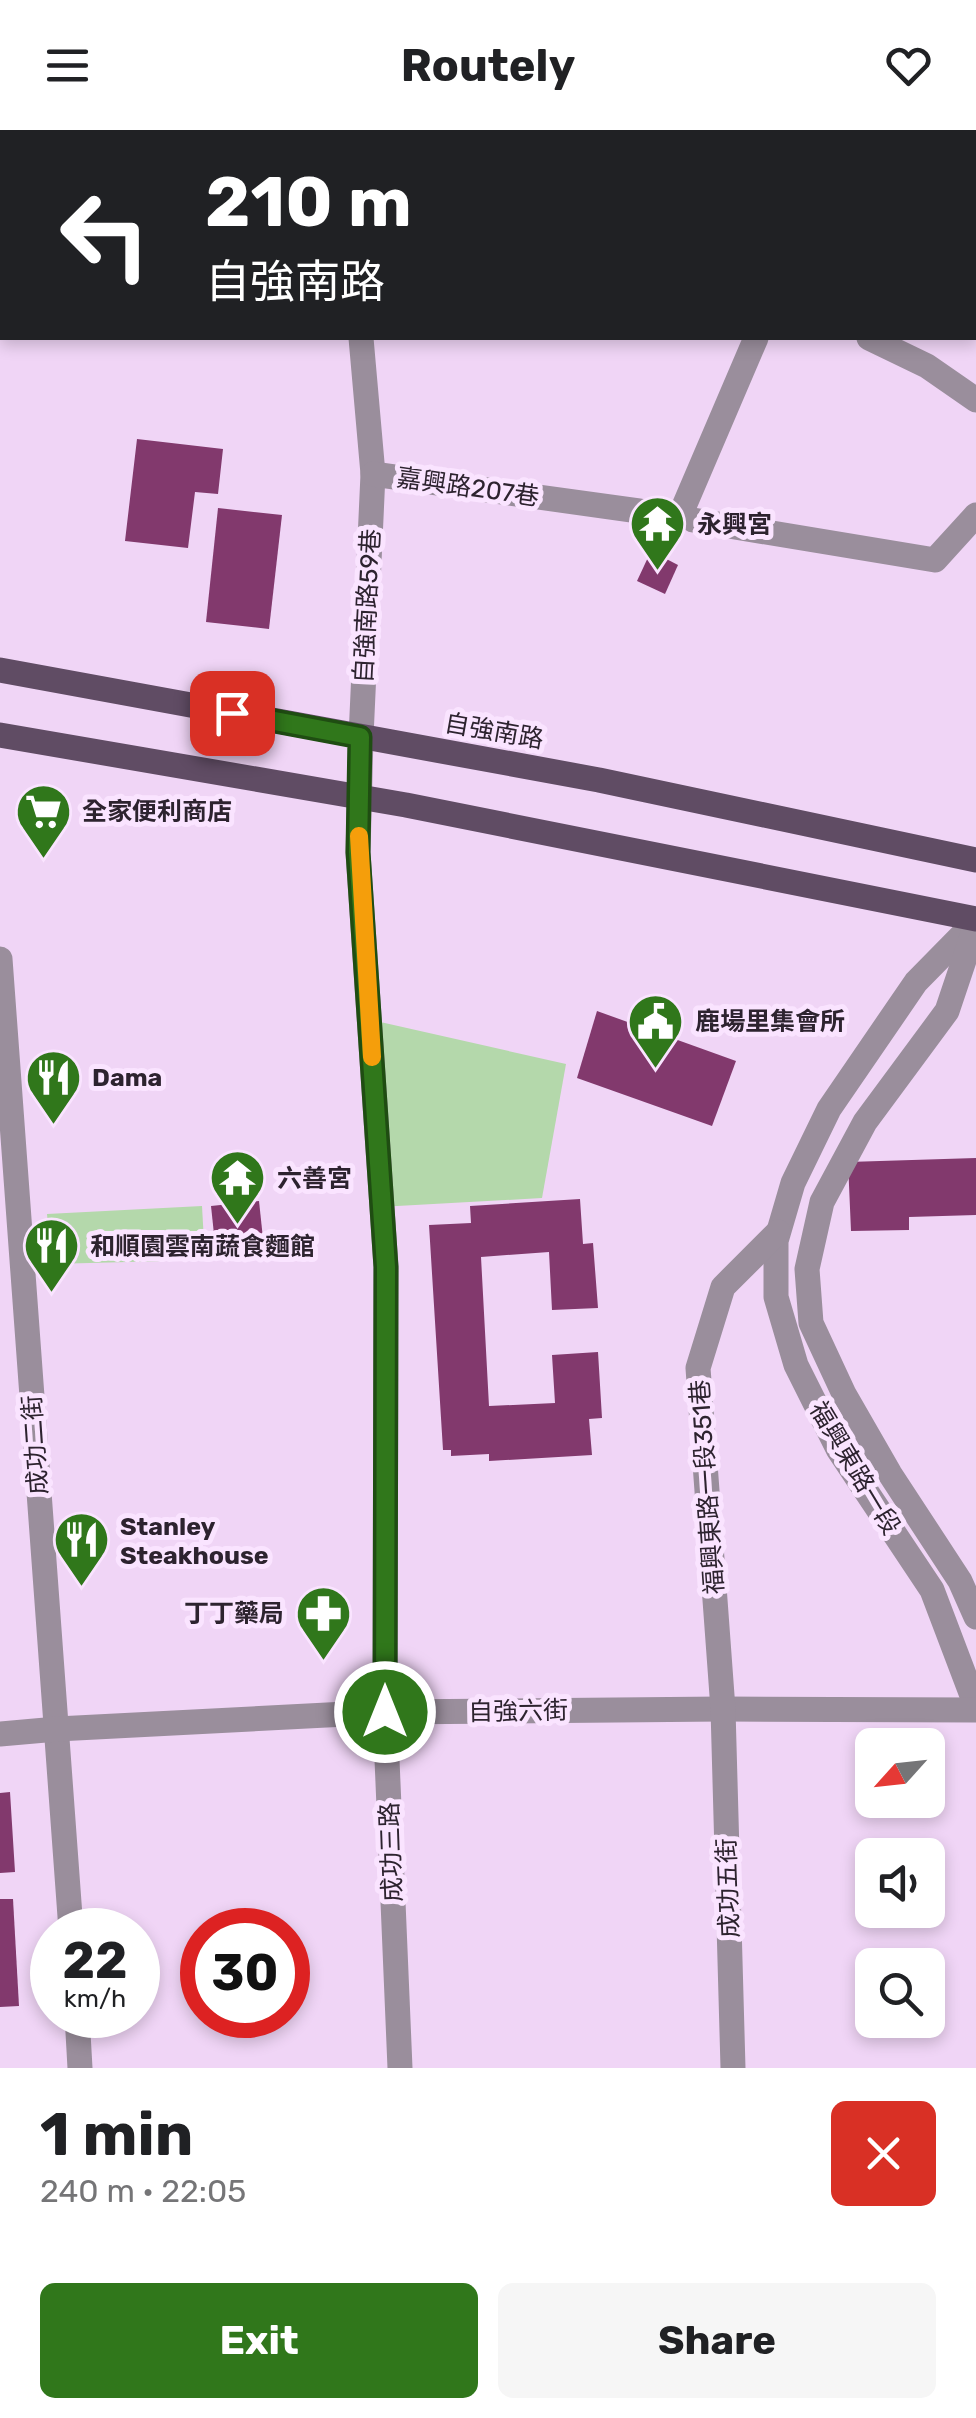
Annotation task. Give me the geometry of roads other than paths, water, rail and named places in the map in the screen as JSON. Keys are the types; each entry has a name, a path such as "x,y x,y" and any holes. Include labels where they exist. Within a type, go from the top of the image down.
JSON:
{"main road":[{"name":"自強南路","path":"0,670 599,780 976,860"},
{"path":"0,735 360,798 976,922"}],"street":[{"name":"嘉興路207巷","path":"362,340 374,474 638,511"},
{"path":"755,340 686,519 935,560 976,515"},
{"path":"873,340 928,366 976,400"},
{"name":"自強南路59巷","path":"360,737 374,474"},
{"name":"成功三路","path":"360,737 358,852 386,1267 385,1712 400,2068"},
{"name":"福興東路一段","path":"976,922 916,982 828,1109 793,1184 776,1241 776,1297 796,1365 838,1449 932,1590 976,1708"},
{"name":"福興東路一段","path":"976,922 946,1011 865,1122 822,1202 807,1268 810,1323 890,1474 960,1581 976,1617"},
{"name":"成功二街","path":"0,959 8,1184 69,1908"},
{"name":"福興東路一段351巷","path":"723,1708 698,1368 723,1286 778,1232"},
{"name":"成功五街","path":"723,1708 733,2068"},
{"name":"自強六街","path":"0,1734 385,1712 976,1708"},
{"path":"78,2038 80,2068"}],"place":[{"name":"永興宮","path":"658,573"},
{"name":"全家便利商店","path":"43,860"},
{"name":"鹿場里集會所","path":"656,1070"},
{"name":"Dama","path":"53,1126"},
{"name":"六善宮","path":"238,1227"},
{"name":"和順園雲南蔬食麵館","path":"51,1295"},
{"name":"Stanley Steakhouse","path":"81,1589"},
{"name":"丁丁藥局","path":"323,1662"}]}
